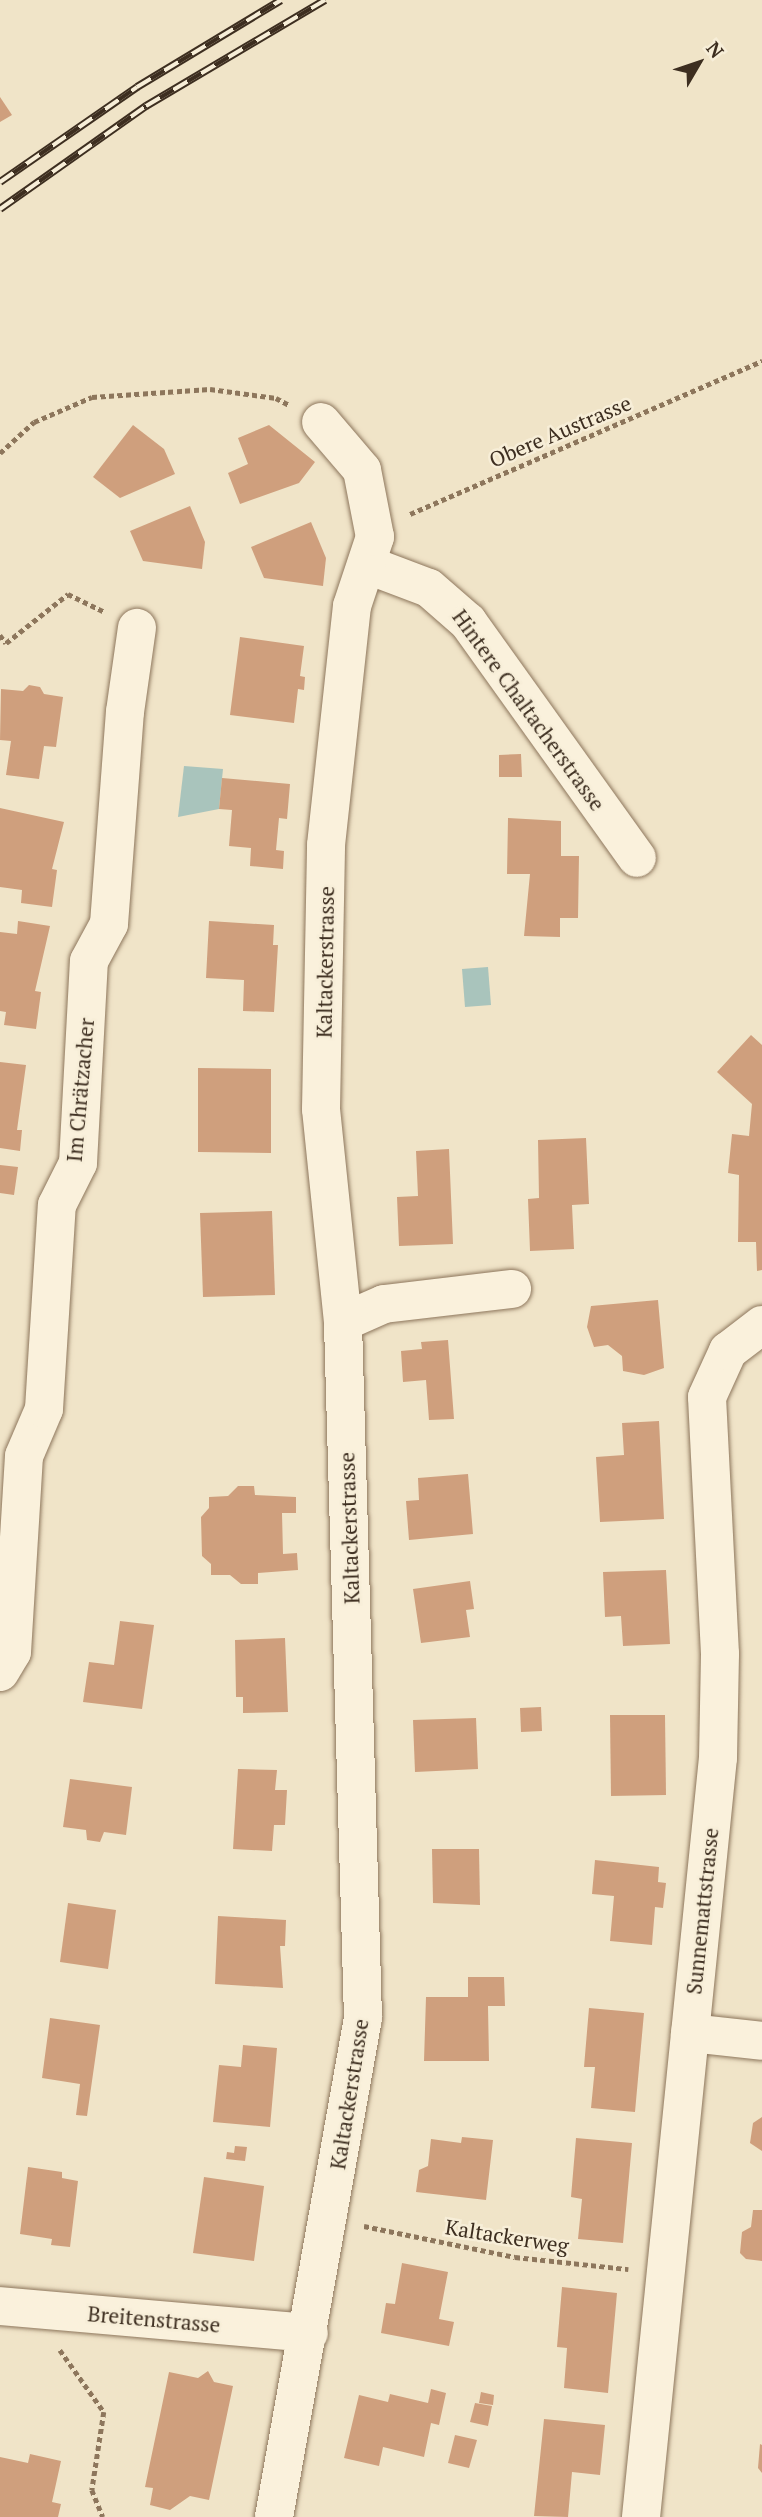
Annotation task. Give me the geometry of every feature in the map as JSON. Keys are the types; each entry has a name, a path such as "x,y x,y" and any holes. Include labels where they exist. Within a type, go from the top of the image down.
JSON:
{"street":[{"path":"321,422 362,470 372,551"},
{"name":"Hintere Chaltacherstrasse","path":"372,551 429,588 468,622 636,858"},
{"name":"Kaltackerstrasse","path":"274,2517 309,2333 363,2018 343,1322 321,1109 326,845 352,606 372,551"},
{"name":"Im Chrätzacher","path":"0,1672 12,1652 24,1456 44,1409 57,1205 78,1163 89,961 108,924 125,712 137,628"},
{"path":"343,1322 384,1304 512,1289"},
{"name":"Sunnemattstrasse","path":"641,2517 668,2273 718,1758 720,1654 707,1397 728,1351 762,1325"},
{"path":"690,2034 762,2041"},
{"name":"Breitenstrasse","path":"18,2307 309,2333"}],"path":[{"name":"Obere Austrasse","path":"372,551 406,516 762,361"},
{"path":"0,453 34,422 92,397 210,389 276,398 321,422"},
{"path":"0,635 6,643 68,594 137,628"},
{"name":"Kaltackerweg","path":"353,2224 515,2257 668,2273"},
{"path":"18,2307 35,2337 62,2352 104,2412 92,2490 103,2517"}],"water":[{"path":"184,766 223,769 219,809 178,817"},
{"path":"488,967 491,1005 465,1007 462,969"}],"building":[{"path":"0,97 12,115 0,122"},
{"path":"133,425 164,449 175,474 120,498 93,477"},
{"path":"269,425 315,462 299,483 240,504 228,473 248,464 238,438"},
{"path":"190,506 205,542 202,569 143,561 130,531"},
{"path":"311,522 326,558 323,586 264,578 251,547"},
{"path":"240,637 304,646 300,676 305,677 304,690 298,689 294,723 230,715"},
{"path":"29,685 40,687 44,694 63,697 56,747 44,746 39,779 6,775 11,741 0,740 1,689 23,691"},
{"path":"521,754 522,777 499,777 499,755"},
{"path":"222,778 290,784 287,819 279,818 276,850 284,851 283,869 250,866 251,848 229,846 232,810 219,809"},
{"path":"0,808 64,822 52,869 57,870 52,907 21,903 22,890 0,887"},
{"path":"508,818 561,821 561,856 579,856 578,918 560,918 560,937 524,936 530,874 507,874"},
{"path":"18,921 50,926 35,991 41,992 36,1029 4,1025 6,1012 0,1011 0,932 17,934"},
{"path":"209,921 274,925 273,945 278,945 274,1012 243,1011 244,980 206,978"},
{"path":"751,1035 762,1045 762,1270 757,1271 756,1242 738,1242 739,1175 728,1173 732,1134 749,1136 752,1104 717,1072"},
{"path":"0,1062 26,1065 17,1130 22,1130 20,1151 0,1148"},
{"path":"198,1068 271,1069 271,1153 198,1152"},
{"path":"586,1138 589,1204 572,1205 574,1249 530,1251 528,1199 539,1198 538,1140"},
{"path":"449,1149 453,1244 399,1246 397,1197 418,1196 416,1151"},
{"path":"0,1165 18,1167 14,1195 0,1193"},
{"path":"272,1211 275,1295 203,1297 200,1213"},
{"path":"658,1300 664,1368 644,1375 623,1371 622,1356 608,1345 594,1347 587,1327 591,1306"},
{"path":"448,1340 454,1419 429,1420 426,1380 403,1382 401,1351 422,1349 421,1342"},
{"path":"659,1421 664,1519 600,1522 596,1457 624,1455 622,1423"},
{"path":"468,1474 473,1534 409,1540 406,1501 419,1500 418,1478"},
{"path":"238,1486 254,1486 255,1495 296,1497 296,1513 282,1513 283,1554 297,1553 298,1570 258,1573 258,1584 241,1584 230,1575 211,1575 211,1564 202,1556 201,1517 209,1508 209,1497 228,1496"},
{"path":"666,1570 670,1644 623,1646 621,1616 605,1617 603,1572"},
{"path":"470,1581 474,1609 466,1610 470,1637 421,1643 413,1589"},
{"path":"120,1621 154,1625 142,1709 83,1702 89,1662 114,1665"},
{"path":"285,1638 288,1712 243,1713 243,1697 236,1697 235,1640"},
{"path":"541,1707 542,1731 521,1732 520,1708"},
{"path":"610,1715 665,1715 666,1795 611,1796"},
{"path":"476,1718 478,1769 415,1772 413,1720"},
{"path":"238,1769 277,1770 275,1790 287,1790 285,1825 274,1825 272,1851 233,1849"},
{"path":"70,1779 132,1787 126,1835 104,1832 100,1842 87,1840 86,1830 63,1827"},
{"path":"432,1849 479,1849 480,1905 433,1903"},
{"path":"595,1860 659,1867 658,1882 666,1883 663,1908 655,1907 652,1945 610,1941 614,1896 592,1894"},
{"path":"68,1903 116,1910 108,1969 60,1962"},
{"path":"218,1916 286,1920 285,1946 280,1946 283,1988 215,1984"},
{"path":"468,1977 504,1977 505,2006 488,2006 489,2061 424,2061 426,1997 468,1997"},
{"path":"589,2008 644,2013 635,2112 591,2108 595,2067 584,2067"},
{"path":"50,2018 100,2025 87,2116 76,2115 80,2084 42,2078"},
{"path":"243,2045 277,2048 270,2127 213,2122 219,2065 241,2067"},
{"path":"762,2117 762,2151 750,2143 753,2123"},
{"path":"462,2137 493,2140 486,2200 416,2192 419,2170 428,2166 431,2139 461,2143"},
{"path":"576,2138 632,2143 623,2243 578,2239 582,2199 571,2197"},
{"path":"235,2146 247,2147 245,2161 226,2159 227,2152 234,2153"},
{"path":"28,2167 62,2172 62,2178 78,2181 70,2247 51,2245 52,2239 20,2234"},
{"path":"204,2177 264,2186 254,2261 193,2253"},
{"path":"753,2210 762,2210 762,2261 746,2259 740,2253 742,2232 751,2227"},
{"path":"402,2263 448,2272 439,2319 454,2322 449,2346 381,2333 386,2303 395,2304"},
{"path":"562,2287 617,2293 608,2393 564,2388 567,2348 557,2347"},
{"path":"208,2371 214,2382 233,2386 209,2500 190,2496 170,2510 150,2505 153,2488 145,2487 169,2372 198,2378"},
{"path":"431,2389 446,2393 439,2425 431,2423 424,2457 383,2447 379,2466 344,2458 359,2395 388,2402 390,2394 428,2403"},
{"path":"481,2392 494,2395 493,2405 479,2403"},
{"path":"475,2403 492,2406 488,2426 470,2422"},
{"path":"544,2419 605,2425 600,2475 572,2472 568,2517 534,2516"},
{"path":"455,2435 477,2440 469,2468 448,2463"},
{"path":"760,2444 762,2445 762,2473 758,2468"},
{"path":"30,2454 61,2461 52,2502 61,2504 58,2517 0,2517 0,2457 28,2463"}],"railway":[{"path":"0,182 137,87 281,0"},
{"path":"0,209 146,106 325,0"}]}
